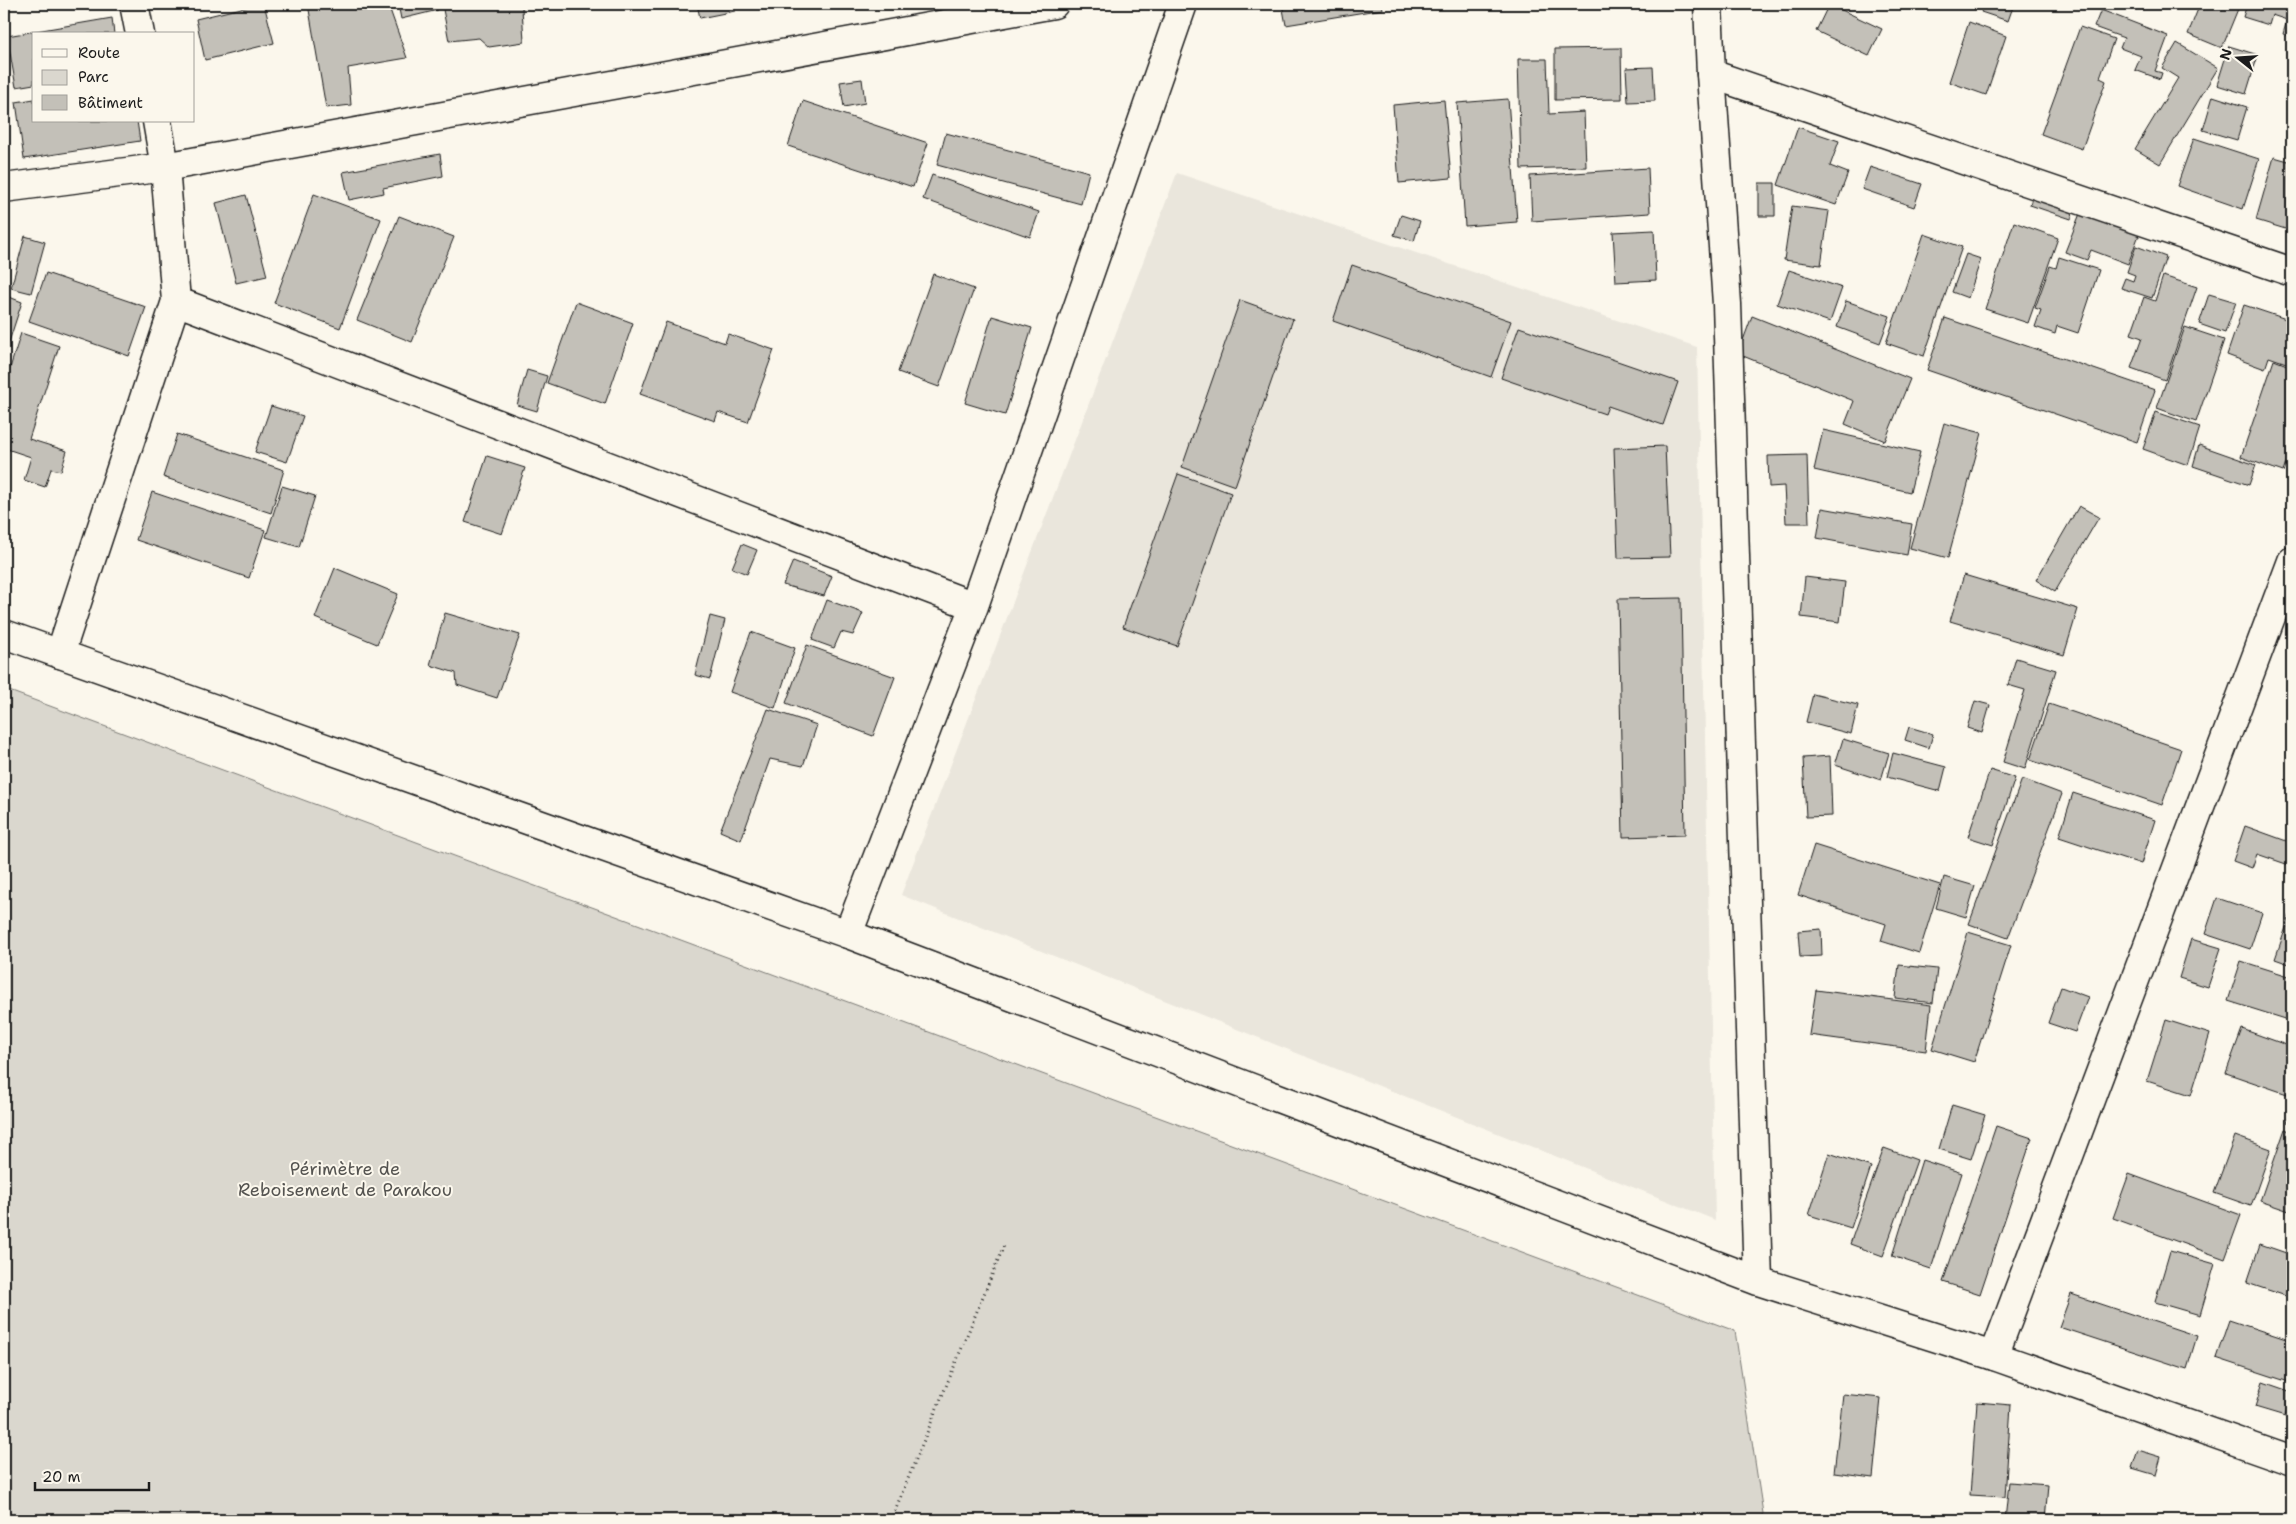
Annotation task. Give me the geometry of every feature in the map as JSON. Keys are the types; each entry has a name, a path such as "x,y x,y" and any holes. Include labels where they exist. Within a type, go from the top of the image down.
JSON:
{"street":[{"path":"134,4 140,32"},
{"path":"4,188 165,167 1054,4"},
{"path":"848,934 974,606 1183,4"},
{"path":"1708,4 1727,304 1758,1281"},
{"path":"1711,74 2292,272"},
{"path":"60,654 176,301 165,167 157,122"},
{"path":"176,301 974,606"},
{"path":"1994,1356 2292,561"},
{"path":"4,634 848,934 1758,1281 1994,1356 2292,1461"}],"path":[{"path":"891,1520 1005,1243"}],"shaded area":[{"path":"1177,173 1697,347 1715,1220 901,895"}],"green space":[{"name":"Périmètre de Reboisement de Parakou","path":"4,689 1735,1331 1764,1520 4,1520"}],"building":[{"path":"264,4 274,43 205,60 196,19"},
{"path":"308,4 388,4 407,58 348,68 351,105 326,108"},
{"path":"398,4 436,4 438,10 401,19"},
{"path":"442,4 532,4 522,8 524,42 489,47 479,38 449,41"},
{"path":"697,4 734,4 735,11 700,18"},
{"path":"1282,4 1382,4 1383,9 1286,25"},
{"path":"1829,4 1882,29 1869,56 1816,31"},
{"path":"1984,4 2014,4 2008,21 1981,12"},
{"path":"2200,4 2240,4 2222,48 2188,34"},
{"path":"2247,4 2292,4 2292,37 2283,34 2287,20 2272,15 2269,25 2243,17"},
{"path":"2101,10 2168,36 2155,71 2162,73 2160,79 2135,70 2141,56 2120,48 2124,38 2094,27"},
{"path":"112,18 114,32 32,32 32,84 16,87 7,36"},
{"path":"1969,22 2006,36 1986,95 1949,82"},
{"path":"2080,27 2114,39 2100,78 2106,81 2082,149 2041,134"},
{"path":"2177,43 2218,68 2160,164 2135,149 2178,78 2162,68"},
{"path":"2229,46 2258,55 2246,94 2217,85"},
{"path":"1621,48 1622,99 1555,100 1555,49"},
{"path":"1518,59 1547,59 1549,114 1584,112 1586,167 1521,169"},
{"path":"1653,67 1655,101 1628,102 1626,68"},
{"path":"862,79 865,103 844,107 840,82"},
{"path":"2213,96 2247,107 2237,140 2203,130"},
{"path":"32,99 32,122 137,122 140,141 24,159 16,102"},
{"path":"1508,99 1517,222 1465,226 1457,103"},
{"path":"1444,100 1451,178 1399,183 1393,105"},
{"path":"803,101 928,143 913,187 788,146"},
{"path":"1798,127 1839,141 1830,166 1848,173 1836,205 1778,185"},
{"path":"946,133 1089,172 1081,204 937,165"},
{"path":"2194,138 2259,159 2243,209 2177,186"},
{"path":"440,154 443,176 383,188 384,193 349,200 343,172"},
{"path":"2274,157 2292,162 2292,231 2256,220"},
{"path":"1870,167 1922,184 1914,207 1862,189"},
{"path":"1648,168 1650,213 1532,221 1530,176"},
{"path":"932,175 1039,212 1030,237 923,199"},
{"path":"1759,183 1775,183 1775,216 1759,216"},
{"path":"2033,193 2075,207 2071,219 2030,205"},
{"path":"314,194 381,219 340,328 274,303"},
{"path":"246,195 267,276 236,283 216,203"},
{"path":"1792,206 1829,211 1821,265 1784,260"},
{"path":"2081,211 2140,232 2128,264 2091,250 2087,260 2065,252"},
{"path":"1401,215 1420,221 1414,241 1394,235"},
{"path":"399,216 454,237 412,342 357,320"},
{"path":"2014,222 2058,238 2028,323 1985,309"},
{"path":"1654,230 1656,280 1616,282 1613,232"},
{"path":"1924,234 1962,247 1924,356 1886,343"},
{"path":"25,236 45,242 31,293 11,288"},
{"path":"2136,246 2166,257 2152,298 2121,288 2125,278 2133,281 2135,275 2127,272"},
{"path":"1966,254 1981,259 1968,298 1952,292"},
{"path":"2059,257 2099,270 2078,333 2057,326 2055,334 2035,327 2041,310 2035,308 2050,266 2056,268"},
{"path":"1352,265 1511,321 1491,377 1333,321"},
{"path":"1789,270 1842,288 1830,322 1777,304"},
{"path":"46,273 146,307 129,356 29,321"},
{"path":"933,274 974,289 939,387 898,372"},
{"path":"2163,276 2197,287 2165,380 2131,368 2142,338 2131,334 2144,297 2155,301"},
{"path":"2209,294 2236,302 2225,333 2199,324"},
{"path":"4,295 22,302 4,357"},
{"path":"1240,300 1293,319 1235,486 1182,467"},
{"path":"1846,301 1890,316 1880,343 1837,327"},
{"path":"576,302 633,323 605,404 547,383"},
{"path":"2244,305 2292,321 2292,365 2269,357 2265,369 2227,355"},
{"path":"992,316 1032,328 1005,415 965,403"},
{"path":"1752,316 1910,379 1885,441 1845,424 1854,401 1738,354"},
{"path":"1945,318 2155,390 2137,442 1927,370"},
{"path":"666,322 725,343 728,334 774,350 748,422 718,412 715,421 640,394"},
{"path":"1519,327 1678,382 1663,425 1608,406 1605,414 1501,378"},
{"path":"2185,327 2224,340 2196,422 2157,408"},
{"path":"21,333 59,346 29,439 67,451 61,471 51,469 45,487 24,480 31,457 4,448 4,387"},
{"path":"2274,360 2292,367 2292,446 2283,472 2241,457"},
{"path":"527,370 547,376 537,411 517,405"},
{"path":"271,406 303,416 287,462 255,452"},
{"path":"2156,412 2200,427 2188,465 2143,449"},
{"path":"1944,423 1982,433 1948,558 1910,548"},
{"path":"1823,430 1920,452 1910,492 1814,470"},
{"path":"177,434 284,470 271,513 163,477"},
{"path":"2199,445 2256,465 2249,485 2193,466"},
{"path":"1665,446 1670,557 1618,558 1614,448"},
{"path":"1807,455 1809,523 1786,523 1784,486 1769,487 1768,456"},
{"path":"487,456 525,468 502,534 465,522"},
{"path":"1178,474 1231,493 1177,646 1123,627"},
{"path":"282,486 315,496 299,547 266,537"},
{"path":"152,492 265,530 249,578 136,540"},
{"path":"2079,506 2099,517 2055,592 2036,580"},
{"path":"1822,508 1912,524 1907,555 1817,538"},
{"path":"742,544 757,550 747,574 732,568"},
{"path":"793,561 832,576 824,596 783,585"},
{"path":"335,568 398,594 377,644 315,618"},
{"path":"1964,575 2078,609 2064,655 1950,621"},
{"path":"1805,577 1845,582 1840,622 1801,617"},
{"path":"1681,598 1685,835 1623,837 1618,599"},
{"path":"827,600 863,613 853,635 841,632 834,648 812,640"},
{"path":"445,613 520,635 497,698 457,685 456,673 430,665"},
{"path":"710,616 725,620 710,679 695,675"},
{"path":"751,632 795,648 775,708 730,692"},
{"path":"807,645 895,677 873,736 786,703"},
{"path":"2016,658 2056,670 2025,769 2003,762 2025,690 2008,685"},
{"path":"1813,694 1858,705 1851,734 1806,722"},
{"path":"1975,701 1990,705 1982,733 1967,728"},
{"path":"2049,704 2181,749 2162,805 2030,760"},
{"path":"768,709 817,725 803,766 770,759 741,840 720,831"},
{"path":"1909,727 1933,734 1929,748 1905,740"},
{"path":"1843,739 1889,753 1881,780 1835,765"},
{"path":"1893,753 1946,767 1940,791 1887,777"},
{"path":"1830,756 1832,816 1806,817 1803,758"},
{"path":"1990,770 2015,778 1993,845 1968,837"},
{"path":"2022,779 2062,794 2008,938 1969,924"},
{"path":"2073,793 2155,820 2141,864 2059,837"},
{"path":"2245,826 2292,843 2292,866 2257,854 2252,868 2233,861"},
{"path":"1814,845 1940,885 1919,953 1881,941 1886,924 1798,895"},
{"path":"1944,877 1975,886 1966,917 1936,908"},
{"path":"2217,898 2262,913 2250,949 2205,934"},
{"path":"2292,910 2292,965 2275,959"},
{"path":"1821,929 1822,956 1800,957 1798,931"},
{"path":"1968,932 2011,945 1974,1062 1932,1049"},
{"path":"2191,939 2221,948 2208,987 2179,978"},
{"path":"2241,961 2292,977 2292,1021 2228,1001"},
{"path":"1899,965 1937,969 1933,1003 1895,998"},
{"path":"2061,987 2088,997 2075,1032 2048,1023"},
{"path":"1816,990 1931,1005 1926,1051 1809,1035"},
{"path":"2166,1020 2210,1034 2191,1095 2147,1081"},
{"path":"2242,1029 2292,1047 2292,1089 2290,1095 2226,1073"},
{"path":"1952,1105 1985,1115 1971,1159 1939,1149"},
{"path":"2292,1106 2292,1124 2287,1122"},
{"path":"1996,1126 2032,1138 1980,1294 1943,1282"},
{"path":"2285,1129 2292,1132 2292,1212 2260,1201"},
{"path":"2235,1136 2271,1149 2251,1206 2214,1193"},
{"path":"1884,1148 1917,1160 1883,1256 1850,1244"},
{"path":"1829,1153 1871,1167 1851,1228 1809,1215"},
{"path":"1922,1160 1962,1173 1931,1269 1892,1256"},
{"path":"2129,1174 2241,1215 2225,1259 2113,1218"},
{"path":"2260,1244 2292,1255 2292,1298 2247,1283"},
{"path":"2170,1251 2215,1264 2200,1315 2155,1302"},
{"path":"2071,1294 2197,1336 2187,1369 2059,1327"},
{"path":"2229,1320 2292,1341 2292,1383 2216,1358"},
{"path":"2263,1382 2292,1392 2285,1416 2255,1407"},
{"path":"1843,1394 1881,1398 1873,1478 1834,1473"},
{"path":"1977,1402 2011,1405 2005,1497 1970,1495"},
{"path":"2138,1450 2161,1457 2156,1475 2132,1468"},
{"path":"2009,1482 2048,1485 2045,1520 2005,1520"}]}
